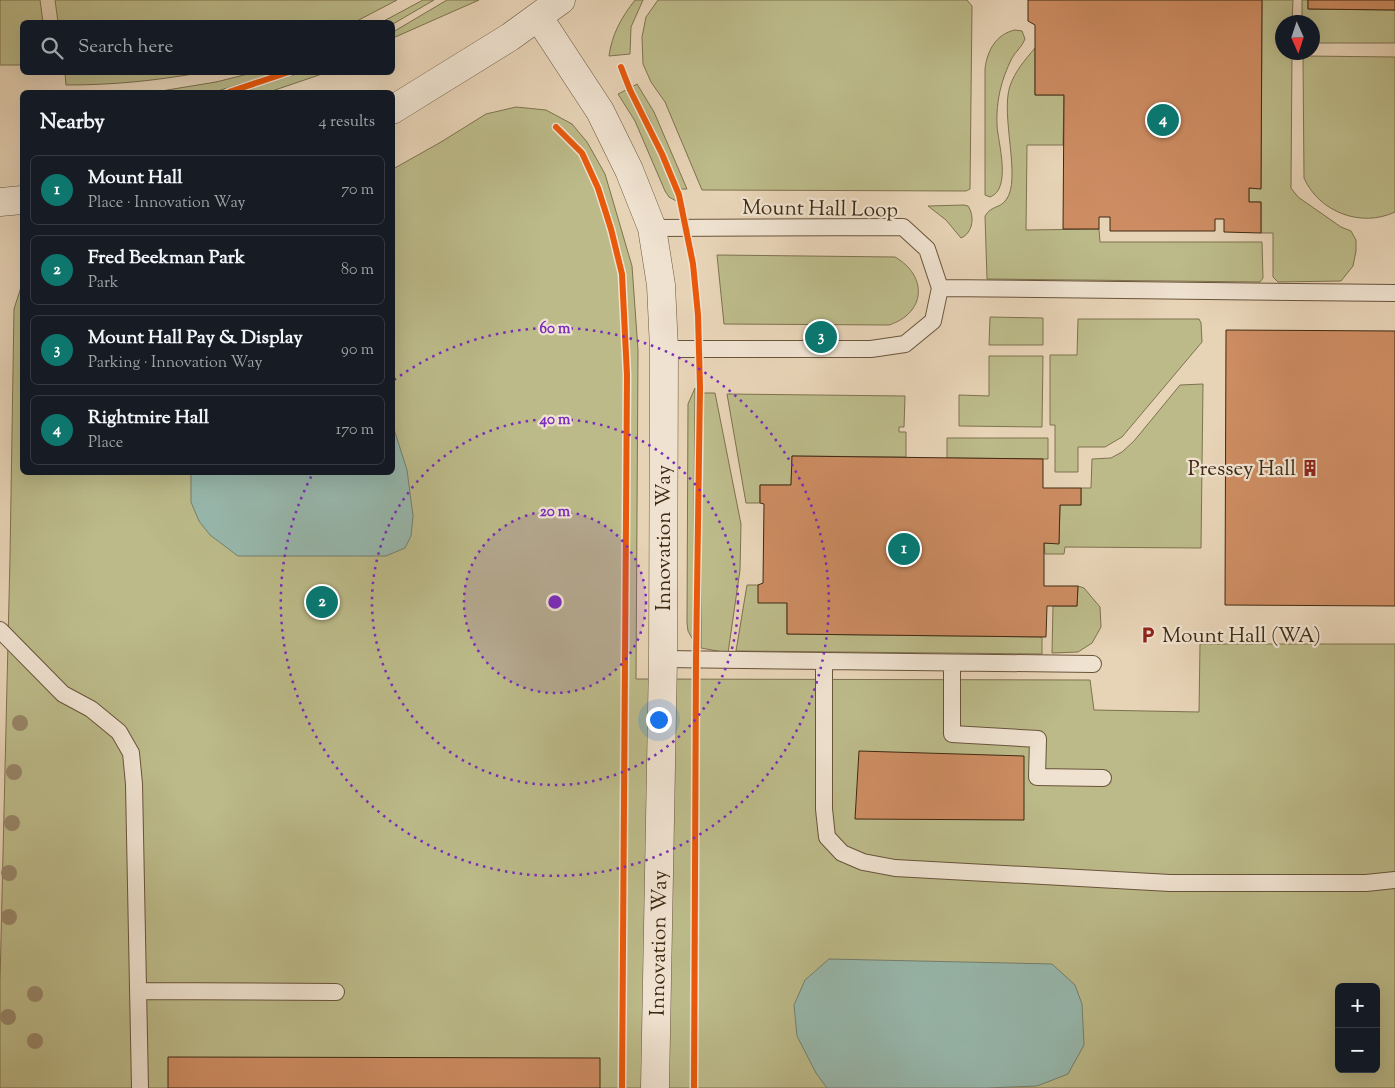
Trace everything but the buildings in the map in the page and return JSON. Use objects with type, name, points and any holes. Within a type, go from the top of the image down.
[{"type":"street","points":[[395,108],[510,38],[562,0]]},
{"type":"street","name":"Innovation Way","points":[[539,18],[600,111],[629,170],[652,228],[660,285],[664,349],[662,659],[655,1088]]},
{"type":"street","points":[[0,202],[20,200]]},
{"type":"lane","name":"Mount Hall Loop","points":[[652,228],[903,227],[927,248],[940,288],[934,322],[904,344],[871,349],[664,349]]},
{"type":"lane","points":[[940,288],[1395,293]]},
{"type":"lane","points":[[0,630],[63,694],[92,709],[119,732],[130,752],[134,784],[140,1088]]},
{"type":"lane","points":[[662,659],[1093,664]]},
{"type":"lane","points":[[824,662],[824,809],[828,836],[842,853],[863,862],[895,868],[1170,883],[1366,883],[1395,880]]},
{"type":"lane","points":[[952,663],[952,734],[1038,739],[1038,777],[1103,778]]},
{"type":"lane","points":[[138,991],[336,992]]},
{"type":"shaded area","points":[[0,0],[40,0],[43,20],[20,20],[20,65],[0,65]]},
{"type":"shaded area","points":[[55,0],[397,0],[359,20],[58,20]]},
{"type":"shaded area","points":[[423,0],[434,0],[395,23],[395,20],[386,20]]},
{"type":"shaded area","points":[[447,0],[479,0],[395,37],[395,31]]},
{"type":"shaded area","points":[[635,0],[643,0],[631,27],[630,54],[609,56],[612,40],[618,26]]},
{"type":"shaded area","points":[[658,0],[967,0],[972,6],[970,189],[966,191],[702,190],[665,102],[651,82],[643,64],[642,37],[646,17]]},
{"type":"shaded area","points":[[1262,0],[1293,0],[1292,15],[1275,15],[1275,60],[1292,60],[1291,188],[1298,197],[1341,227],[1351,231],[1356,240],[1353,266],[1341,281],[1278,282],[1273,277],[1273,233],[1261,233],[1261,202],[1249,202],[1249,188],[1261,188]]},
{"type":"shaded area","points":[[1302,0],[1308,0],[1308,9],[1395,10],[1395,43],[1320,43],[1320,15],[1302,15]]},
{"type":"shaded area","points":[[1015,30],[1022,31],[1025,39],[1012,58],[1000,91],[997,125],[1002,175],[1001,185],[997,192],[990,197],[985,195],[985,69],[990,50],[994,44],[1003,35]]},
{"type":"shaded area","points":[[1035,48],[1035,95],[1064,95],[1063,145],[1027,145],[1026,230],[1099,229],[1100,242],[1262,242],[1263,278],[1260,282],[987,279],[985,216],[990,210],[1001,205],[1006,200],[1012,178],[1007,113],[1010,86],[1017,71]]},
{"type":"shaded area","points":[[1320,56],[1395,57],[1395,212],[1382,217],[1369,218],[1342,214],[1320,200],[1304,178],[1303,60],[1320,60]]},
{"type":"shaded area","points":[[65,75],[185,75],[132,82],[66,85]]},
{"type":"shaded area","points":[[244,75],[269,75],[221,90],[167,90],[216,82]]},
{"type":"shaded area","points":[[293,75],[319,75],[275,90],[248,90]]},
{"type":"shaded area","points":[[637,84],[654,112],[687,189],[681,189],[649,118],[632,87]]},
{"type":"shaded area","points":[[626,90],[660,159],[678,202],[669,197],[665,191],[635,121],[618,94]]},
{"type":"shaded area","points":[[516,107],[546,110],[572,124],[587,142],[605,174],[632,266],[638,350],[636,679],[1090,680],[1094,710],[1199,712],[1200,644],[1395,644],[1395,1088],[0,1088],[0,982],[14,309],[20,290],[20,475],[395,475],[395,168],[486,114]]},
{"type":"shaded area","points":[[928,206],[968,206],[970,210],[972,224],[965,236],[961,238],[946,220]]},
{"type":"shaded area","points":[[717,255],[895,257],[906,265],[913,274],[918,294],[916,303],[910,312],[889,325],[724,324]]},
{"type":"shaded area","points":[[990,317],[1043,318],[1043,345],[989,345]]},
{"type":"shaded area","points":[[1078,319],[1199,319],[1202,342],[1122,437],[1105,447],[1078,447],[1078,472],[1055,472],[1055,425],[1050,425],[1050,355],[1077,355]]},
{"type":"shaded area","points":[[989,356],[1043,356],[1042,427],[959,426],[959,395],[989,396]]},
{"type":"shaded area","points":[[1203,384],[1201,548],[1065,547],[1064,554],[1045,554],[1044,543],[1059,543],[1060,505],[1081,505],[1081,488],[1091,488],[1092,459],[1111,458],[1122,452],[1134,441],[1180,385]]},
{"type":"shaded area","points":[[695,388],[693,640],[688,631],[687,623],[688,404]]},
{"type":"shaded area","points":[[702,393],[715,393],[741,524],[740,570],[728,653],[701,648]]},
{"type":"shaded area","points":[[727,394],[905,396],[904,427],[899,427],[899,432],[906,432],[906,457],[792,456],[791,485],[760,485],[760,503],[746,503]]},
{"type":"shaded area","points":[[947,438],[1048,438],[1048,459],[947,458]]},
{"type":"shaded area","points":[[747,585],[758,585],[787,603],[787,634],[1042,637],[1042,654],[736,651]]},
{"type":"shaded area","points":[[1078,586],[1084,588],[1100,607],[1101,627],[1092,643],[1078,652],[1052,653],[1053,606],[1077,606]]},
{"type":"water","points":[[395,432],[407,470],[413,516],[411,536],[405,548],[386,556],[238,556],[210,535],[199,521],[191,502],[191,475],[395,475]]},
{"type":"water","points":[[829,959],[1052,964],[1075,985],[1082,1004],[1084,1045],[1068,1074],[1037,1086],[987,1088],[827,1088],[816,1073],[797,1036],[794,1005],[805,980]]},
{"type":"cycle path","points":[[621,67],[679,195],[693,264],[698,315],[700,387],[696,660],[694,1088]]},
{"type":"cycle path","points":[[235,90],[280,75]]},
{"type":"cycle path","points":[[556,127],[582,153],[598,188],[611,229],[622,274],[627,375],[622,1088]]},
{"type":"place","name":"Rightmire Hall","points":[[1163,120]]},
{"type":"place","name":"Mount Hall Pay & Display","points":[[821,337]]},
{"type":"place","name":"Pressey Hall","points":[[1310,468]]},
{"type":"place","name":"Mount Hall","points":[[904,549]]},
{"type":"place","name":"Fred Beekman Park","points":[[322,602]]},
{"type":"place","name":"Mount Hall (WA)","points":[[1148,635]]}]
